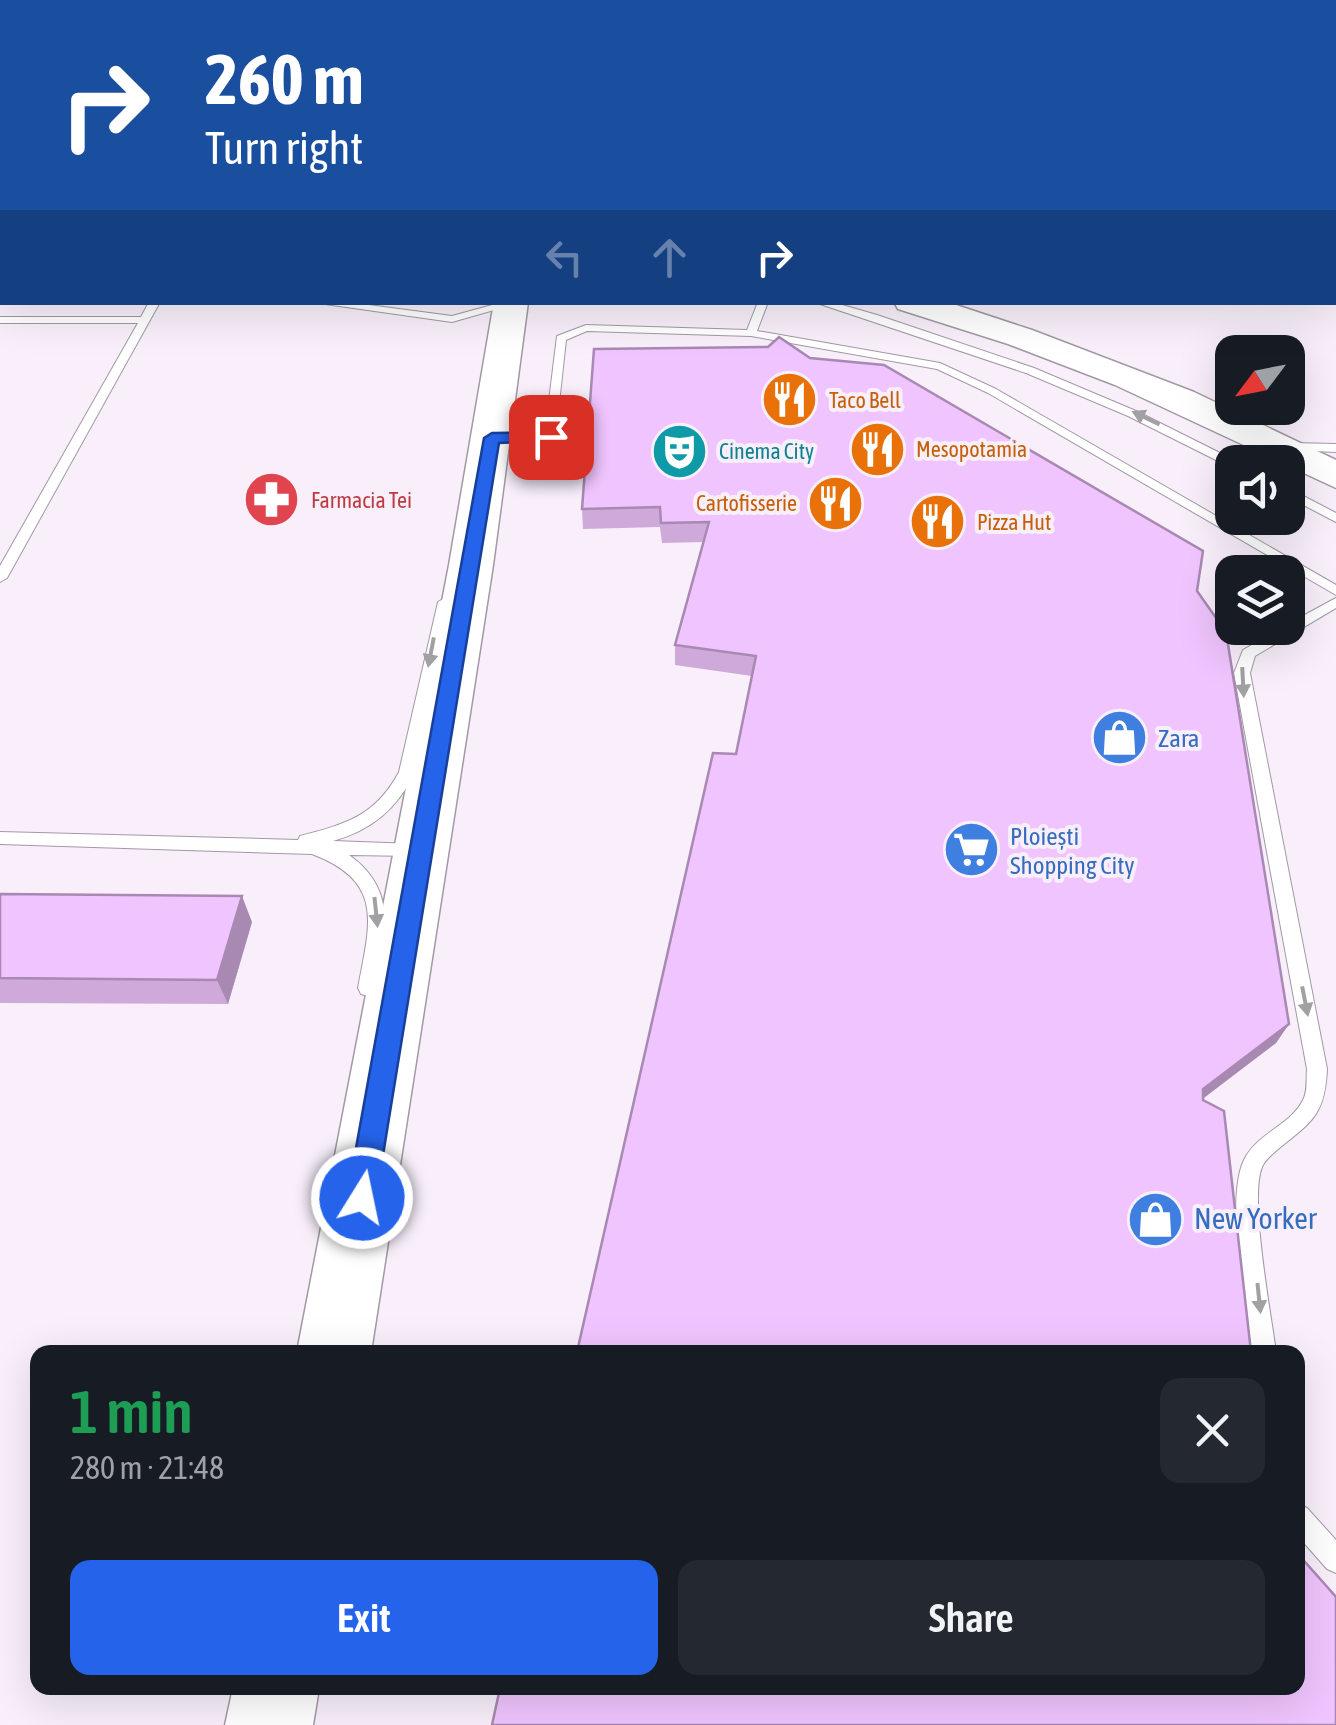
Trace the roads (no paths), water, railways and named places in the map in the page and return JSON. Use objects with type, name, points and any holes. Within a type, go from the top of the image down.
[{"type":"main road","points":[[335,1345],[492,438],[510,305]]},
{"type":"main road","points":[[919,305],[1110,371],[1314,468]]},
{"type":"main road","points":[[269,1725],[275,1695]]},
{"type":"lane","points":[[0,578],[153,305]]},
{"type":"lane","points":[[340,305],[452,319],[503,305]]},
{"type":"lane","points":[[751,333],[762,305]]},
{"type":"lane","points":[[829,305],[1023,366],[1153,421],[1215,454]]},
{"type":"lane","points":[[0,320],[145,320]]},
{"type":"lane","points":[[492,438],[551,437],[561,338],[586,328],[751,333],[919,359],[956,372],[1336,591]]},
{"type":"lane","points":[[1314,468],[1336,518]]},
{"type":"lane","points":[[275,846],[356,828],[380,813],[397,795],[407,772],[436,626],[446,598],[470,564]]},
{"type":"lane","points":[[1263,1345],[1248,1202],[1251,1166],[1305,1114],[1314,1099],[1317,1070],[1242,673],[1248,653],[1336,602]]},
{"type":"lane","points":[[0,838],[422,850]]},
{"type":"lane","points":[[316,848],[344,856],[366,875],[376,899],[378,927],[365,1005]]},
{"type":"lane","points":[[323,1295],[326,1345]]},
{"type":"lane","points":[[1305,1524],[1336,1560]]},
{"type":"place","name":"Taco Bell","points":[[790,400]]},
{"type":"place","name":"Mesopotamia","points":[[877,449]]},
{"type":"place","name":"Cinema City","points":[[680,451]]},
{"type":"place","name":"Farmacia Tei","points":[[272,500]]},
{"type":"place","name":"Cartofisserie","points":[[836,503]]},
{"type":"place","name":"Pizza Hut","points":[[938,522]]},
{"type":"place","name":"Zara","points":[[1119,738]]},
{"type":"place","name":"Ploiești Shopping City","points":[[971,850]]},
{"type":"place","name":"New Yorker","points":[[1155,1219]]}]
